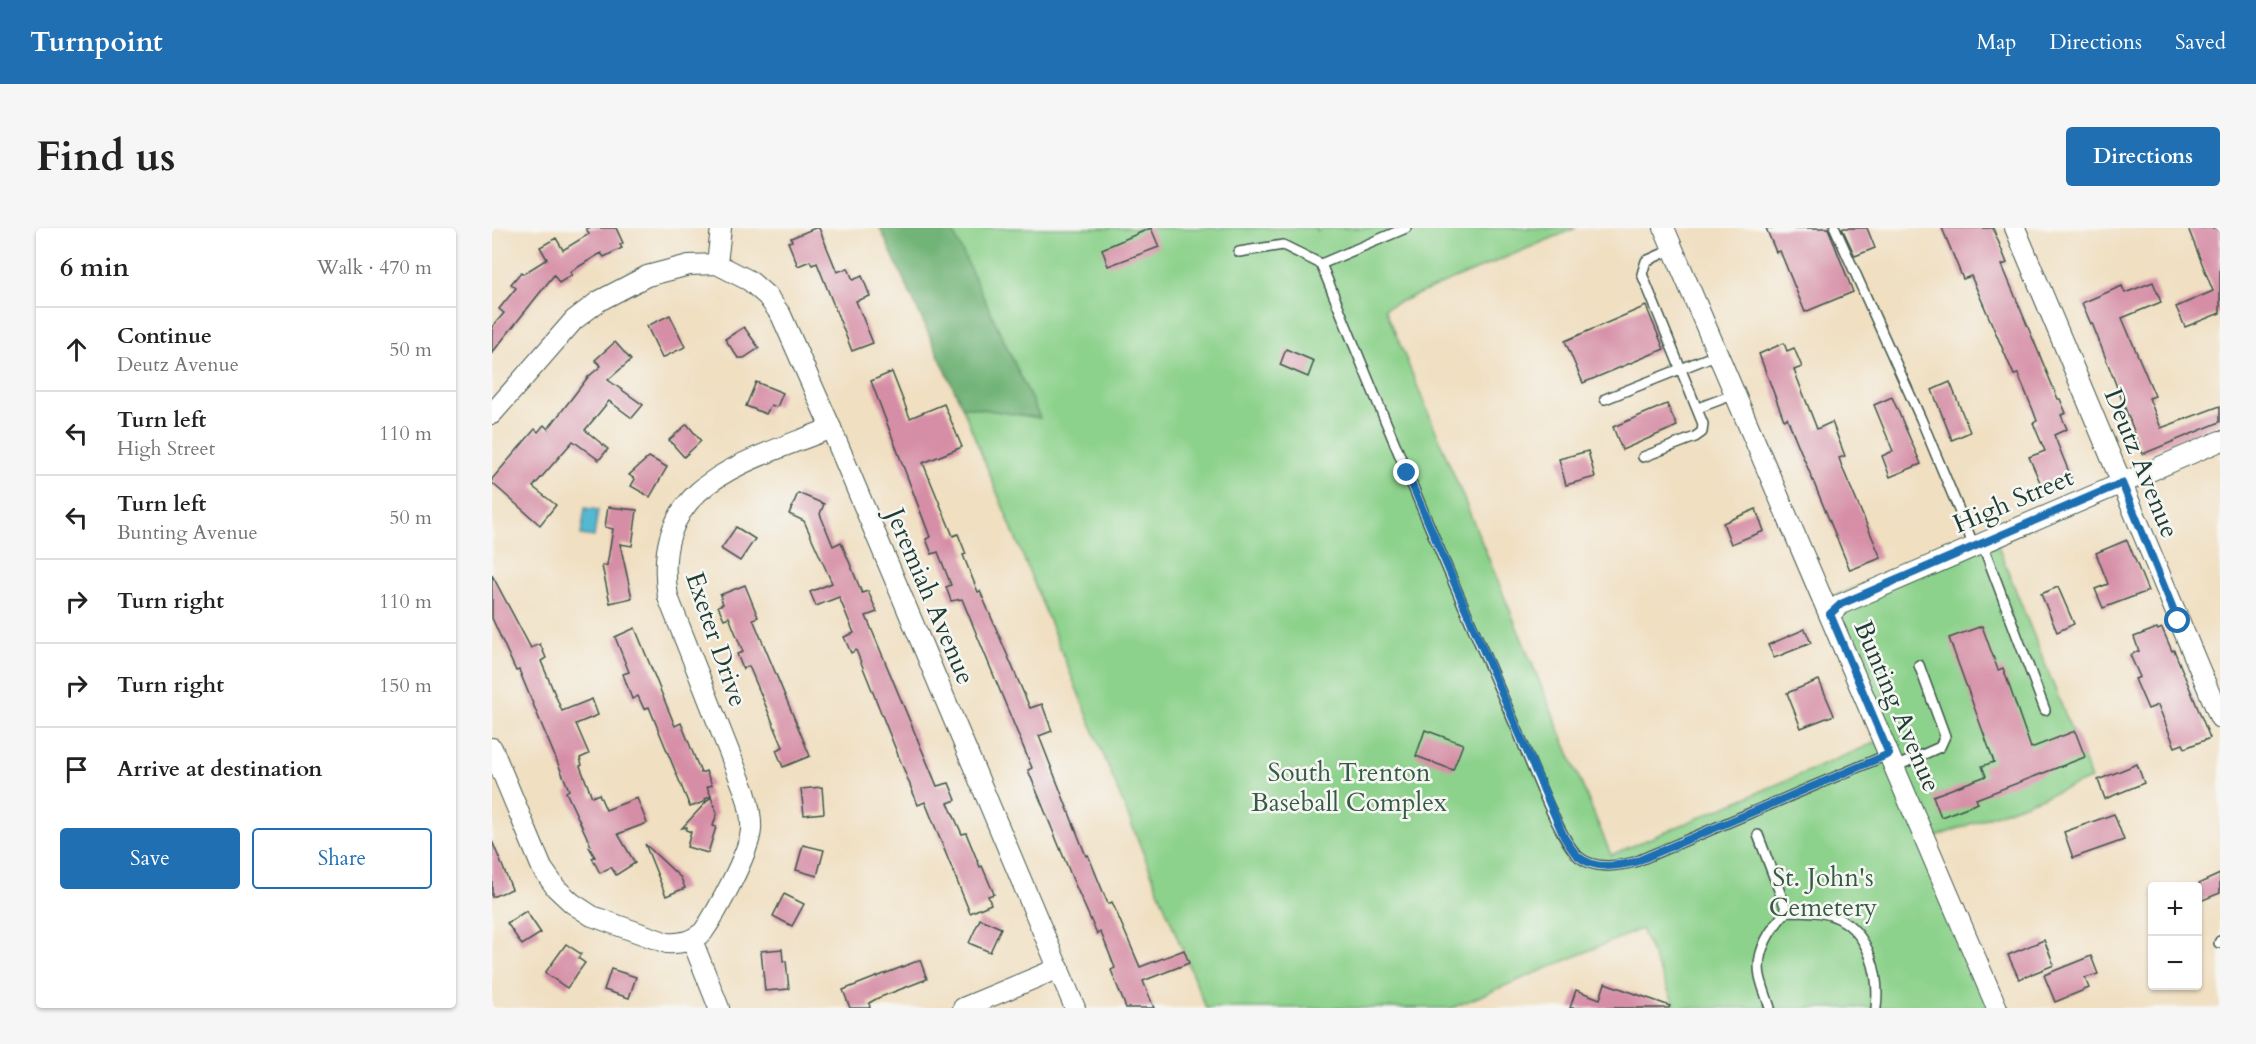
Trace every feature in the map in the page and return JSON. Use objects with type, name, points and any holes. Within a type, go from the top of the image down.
[{"type":"street","points":[[492,414],[573,320],[599,301],[647,276],[669,269],[689,265],[717,264],[721,228]]},
{"type":"street","name":"Bunting Avenue","points":[[1664,228],[1997,1008]]},
{"type":"street","name":"Deutz Avenue","points":[[2015,228],[2220,718]]},
{"type":"street","name":"Jeremiah Avenue","points":[[717,264],[750,281],[781,315],[1076,1008]]},
{"type":"street","name":"Exeter Drive","points":[[692,940],[703,932],[710,922],[747,849],[751,830],[750,810],[745,792],[668,597],[664,574],[665,552],[671,530],[681,510],[697,491],[716,477],[831,428]]},
{"type":"street","name":"High Street","points":[[1830,614],[1841,604],[2220,441]]},
{"type":"street","points":[[492,748],[542,868],[564,895],[592,916],[667,943],[679,944],[692,940],[719,1008]]},
{"type":"street","points":[[963,1008],[1059,968]]},
{"type":"lane","points":[[1321,264],[1406,228]]},
{"type":"lane","points":[[1835,228],[1978,545],[2044,710]]},
{"type":"lane","points":[[1239,252],[1283,246],[1321,264],[1510,714],[1564,837],[1579,857],[1597,865],[1616,867],[1635,862],[1892,761],[1940,747],[1945,736],[1919,665]]},
{"type":"lane","points":[[1643,457],[1695,437],[1702,432],[1704,424],[1642,274],[1646,261],[1673,249]]},
{"type":"lane","points":[[1605,399],[1718,354]]},
{"type":"lane","points":[[1698,408],[1735,394]]},
{"type":"lane","points":[[1758,835],[1787,911]]},
{"type":"lane","points":[[1770,1008],[1759,974],[1762,945],[1776,922],[1787,911],[1809,911],[1838,918],[1857,932],[1872,959],[1878,991],[1876,1008]]},
{"type":"green space","points":[[880,228],[951,228],[1040,418],[962,406]]},
{"type":"green space","name":"South Trenton Baseball Complex","points":[[951,228],[1316,228],[1317,231],[1324,228],[1576,228],[1385,308],[1611,855],[1886,738],[1828,599],[1992,531],[2091,779],[1930,839],[2001,1008],[1676,1008],[1641,929],[1452,1008],[1206,1008],[962,406],[1040,418]]},
{"type":"water","points":[[585,508],[598,510],[594,537],[581,535]]},
{"type":"building","points":[[586,228],[616,228],[623,243],[620,245],[622,248],[604,257],[601,253],[570,272],[572,275],[559,283],[554,275],[492,353],[492,327],[504,313],[499,309],[516,288],[511,284],[521,272],[523,274],[547,259],[540,247],[556,238],[563,250],[589,234]]},
{"type":"building","points":[[819,228],[837,272],[848,268],[853,280],[862,276],[870,296],[856,301],[873,343],[852,351],[817,263],[812,265],[810,261],[798,266],[788,242],[792,241],[791,238]]},
{"type":"building","points":[[1151,228],[1159,247],[1108,266],[1102,249]]},
{"type":"building","points":[[1766,228],[1828,228],[1853,292],[1805,312],[1780,251],[1776,252]]},
{"type":"building","points":[[1842,228],[1867,228],[1875,248],[1855,256]]},
{"type":"building","points":[[1942,228],[1993,228],[2007,263],[2002,265],[2066,413],[2061,415],[2067,429],[2054,435],[2071,477],[2043,489],[2029,457],[2045,451],[2033,423],[2037,421],[2033,410],[2018,374],[2014,375],[1971,276],[1963,279]]},
{"type":"building","points":[[2188,228],[2220,228],[2220,313],[2185,327],[2176,307],[2213,291]]},
{"type":"building","points":[[2153,282],[2161,302],[2122,318],[2155,396],[2149,398],[2161,428],[2220,406],[2220,422],[2143,454],[2082,303],[2122,286],[2125,293]]},
{"type":"building","points":[[1646,306],[1664,349],[1583,383],[1565,341]]},
{"type":"building","points":[[670,315],[685,347],[662,358],[647,326]]},
{"type":"building","points":[[744,327],[759,348],[744,358],[738,358],[725,339]]},
{"type":"building","points":[[615,342],[631,360],[608,380],[643,405],[632,418],[609,401],[585,430],[608,449],[599,460],[573,441],[533,487],[556,505],[540,525],[492,483],[492,479],[535,429],[538,432],[544,425],[548,429],[588,377],[601,366],[595,360]]},
{"type":"building","points":[[1784,343],[1787,351],[1794,348],[1802,367],[1794,370],[1817,429],[1832,422],[1845,456],[1839,458],[1842,467],[1881,558],[1850,570],[1787,418],[1784,420],[1759,354]]},
{"type":"building","points":[[1286,349],[1314,361],[1308,377],[1280,365]]},
{"type":"building","points":[[892,372],[910,418],[944,404],[962,447],[923,463],[953,536],[958,534],[966,554],[963,555],[978,592],[980,591],[1030,708],[1042,704],[1052,731],[1039,736],[1086,856],[1088,855],[1108,904],[1112,902],[1140,967],[1184,950],[1189,963],[1143,981],[1154,1008],[1126,1008],[1111,970],[1115,968],[1102,935],[1100,932],[1097,934],[1073,880],[1028,770],[1032,768],[962,599],[951,601],[946,587],[951,585],[938,552],[932,554],[926,539],[930,537],[871,381]]},
{"type":"building","points":[[756,382],[783,393],[777,407],[771,405],[766,414],[746,406]]},
{"type":"building","points":[[1950,382],[1970,432],[1952,440],[1932,390]]},
{"type":"building","points":[[1892,397],[1921,464],[1890,477],[1882,456],[1893,451],[1874,405]]},
{"type":"building","points":[[1667,404],[1677,426],[1622,450],[1613,427]]},
{"type":"building","points":[[687,424],[701,441],[684,457],[669,440]]},
{"type":"building","points":[[1588,451],[1595,477],[1566,485],[1559,459]]},
{"type":"building","points":[[649,457],[667,467],[650,497],[631,486],[635,479],[629,475]]},
{"type":"building","points":[[798,493],[824,504],[820,514],[833,546],[841,542],[862,593],[868,591],[877,612],[866,616],[937,786],[949,783],[956,800],[948,803],[962,834],[966,833],[994,894],[988,896],[991,904],[970,913],[925,802],[918,805],[856,650],[851,653],[844,637],[854,633],[839,597],[816,606],[810,592],[832,583],[804,521],[789,514]]},
{"type":"building","points":[[608,507],[637,510],[632,546],[620,544],[632,598],[610,603],[602,566],[607,565],[613,529],[605,527]]},
{"type":"building","points":[[1756,509],[1764,531],[1731,544],[1723,523]]},
{"type":"building","points":[[736,527],[755,539],[740,561],[721,549]]},
{"type":"building","points":[[2127,540],[2148,591],[2103,608],[2095,589],[2108,584],[2096,553]]},
{"type":"building","points":[[492,575],[531,648],[540,644],[546,658],[541,661],[562,711],[592,699],[598,715],[576,724],[589,754],[580,758],[582,765],[580,766],[592,797],[599,794],[606,810],[637,798],[647,823],[618,834],[635,863],[616,875],[611,867],[600,873],[592,858],[595,857],[589,847],[591,846],[566,792],[569,790],[519,670],[516,671],[492,618]]},
{"type":"building","points":[[745,585],[758,617],[753,619],[810,756],[783,767],[776,750],[783,747],[749,666],[743,669],[737,654],[743,652],[729,617],[724,619],[718,606],[723,604],[720,595]]},
{"type":"building","points":[[2058,587],[2074,624],[2057,632],[2041,594]]},
{"type":"building","points":[[1982,626],[1998,670],[2003,668],[2031,748],[2075,731],[2085,757],[1976,799],[1978,803],[1941,817],[1933,796],[1986,776],[1982,766],[1994,762],[1949,638]]},
{"type":"building","points":[[635,628],[675,726],[681,723],[701,773],[706,771],[712,785],[707,787],[711,796],[705,799],[706,801],[690,807],[649,707],[644,709],[638,696],[632,699],[623,674],[629,672],[615,637]]},
{"type":"building","points":[[2157,628],[2158,630],[2162,628],[2172,651],[2174,650],[2210,738],[2185,748],[2183,744],[2175,747],[2158,705],[2148,709],[2135,679],[2140,677],[2130,655],[2139,651],[2134,637]]},
{"type":"building","points":[[1805,629],[1811,643],[1774,658],[1768,645]]},
{"type":"building","points":[[1819,680],[1834,715],[1801,728],[1787,693]]},
{"type":"building","points":[[1425,730],[1463,744],[1453,770],[1416,756]]},
{"type":"building","points":[[2137,764],[2144,783],[2105,799],[2098,780]]},
{"type":"building","points":[[822,787],[824,813],[804,815],[801,789]]},
{"type":"building","points":[[711,797],[717,813],[713,826],[716,827],[708,853],[687,847],[691,832],[686,830],[687,827],[682,828]]},
{"type":"building","points":[[2114,814],[2124,840],[2073,858],[2064,832]]},
{"type":"building","points":[[492,841],[512,889],[492,897]]},
{"type":"building","points":[[645,844],[681,878],[685,888],[666,896]]},
{"type":"building","points":[[803,845],[824,850],[817,876],[796,870]]},
{"type":"building","points":[[2220,874],[2220,893],[2202,900],[2202,882]]},
{"type":"building","points":[[784,894],[804,904],[792,926],[773,916]]},
{"type":"building","points":[[526,911],[541,933],[522,945],[507,923]]},
{"type":"building","points":[[980,919],[1001,928],[990,952],[969,943]]},
{"type":"building","points":[[2044,940],[2054,965],[2019,979],[2008,955]]},
{"type":"building","points":[[566,944],[581,954],[578,958],[585,963],[567,988],[545,973]]},
{"type":"building","points":[[782,949],[783,961],[786,961],[789,989],[765,991],[761,951]]},
{"type":"building","points":[[2091,956],[2098,974],[2085,978],[2089,988],[2055,1002],[2044,975]]},
{"type":"building","points":[[920,960],[927,979],[878,998],[869,1003],[870,1008],[850,1008],[843,990]]},
{"type":"building","points":[[611,969],[636,977],[629,998],[604,990]]},
{"type":"building","points":[[1605,983],[1670,1006],[1669,1008],[1570,1008],[1576,990],[1600,999]]},
{"type":"route","points":[[1407,473],[1564,837],[1579,857],[1597,865],[1616,867],[1635,862],[1889,754],[1830,614],[1841,604],[2122,483],[2178,621]]},
{"type":"park label","name":"St. John's Cemetery","points":[[1823,892]]}]
